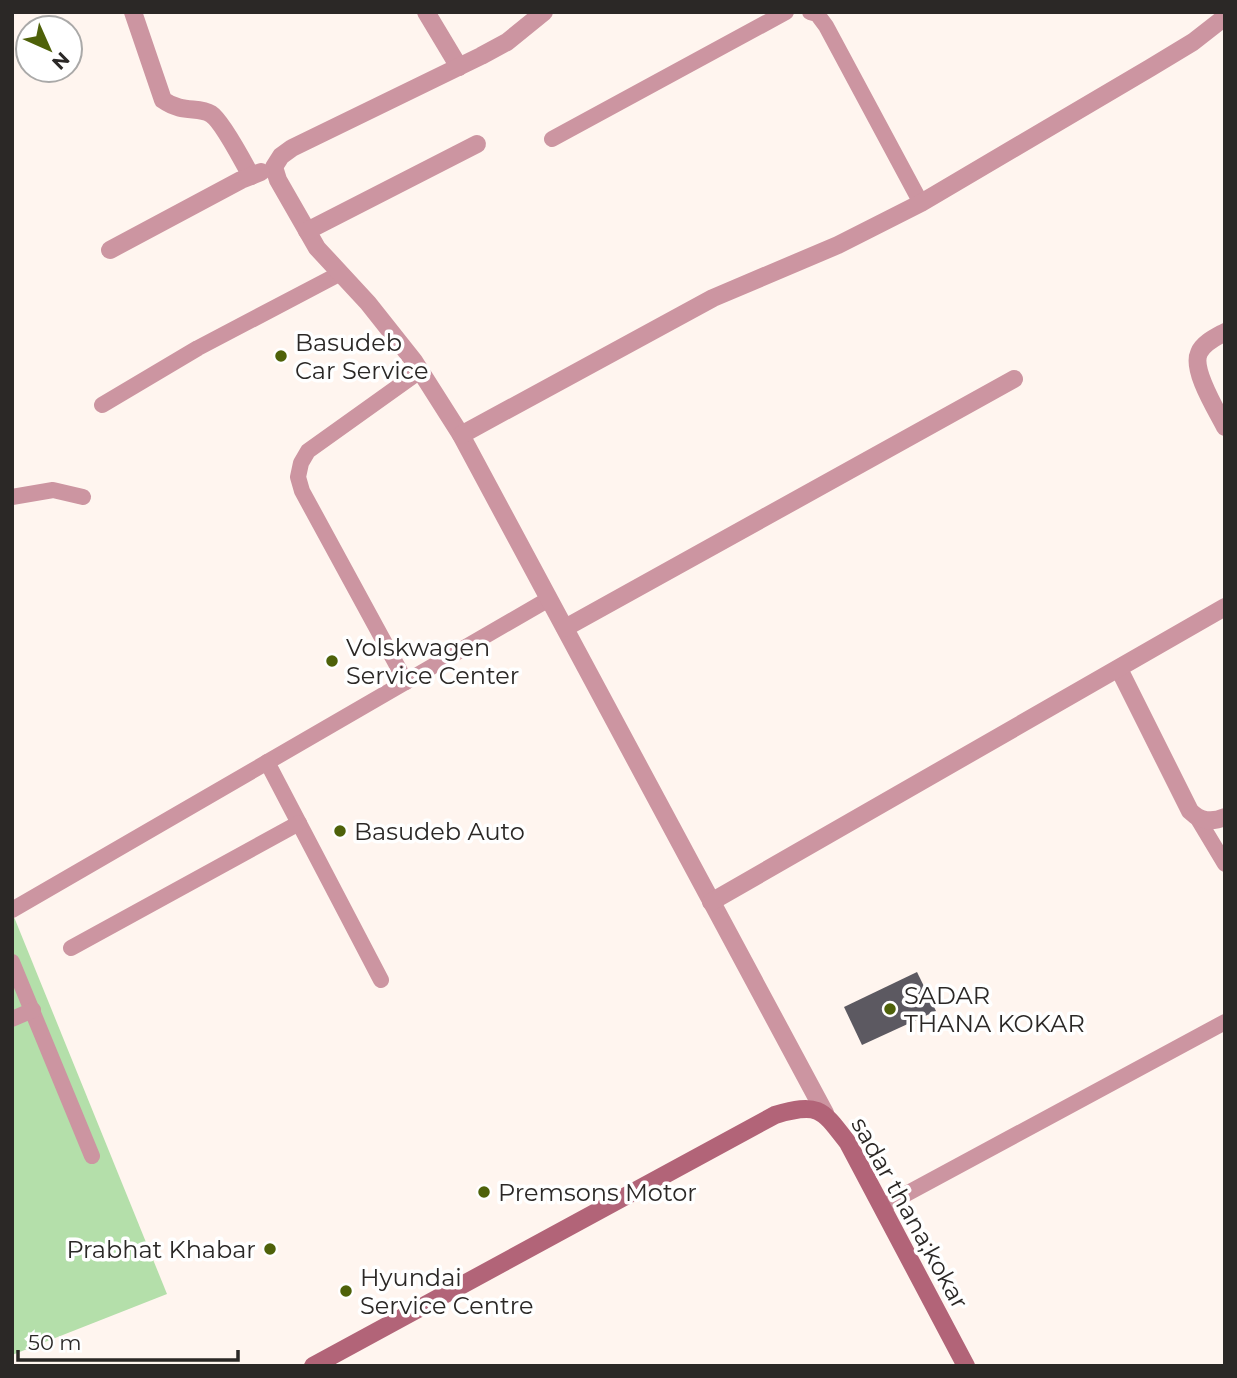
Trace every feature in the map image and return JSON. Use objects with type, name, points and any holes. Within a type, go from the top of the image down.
[{"type":"street","points":[[133,12],[163,100],[173,107],[211,113],[220,122],[251,176]]},
{"type":"street","points":[[426,12],[459,67]]},
{"type":"street","points":[[110,250],[251,176],[274,167],[281,156],[292,148],[507,42],[544,12]]},
{"type":"street","points":[[461,435],[713,298],[838,246],[921,203],[1183,48],[1225,17]]},
{"type":"street","points":[[307,231],[477,144]]},
{"type":"street","points":[[274,167],[278,180],[317,248],[368,303],[420,371],[461,435],[825,1113]]},
{"type":"street","points":[[1225,332],[1211,340],[1199,352],[1197,364],[1225,427]]},
{"type":"street","points":[[565,628],[1014,379]]},
{"type":"street","points":[[711,902],[1225,607]]},
{"type":"street","points":[[1119,669],[1190,811],[1198,819],[1217,821],[1225,817]]},
{"type":"street","name":"sadar thana;kokar","points":[[313,1366],[775,1115],[800,1108],[825,1113],[848,1143],[966,1366]]},
{"type":"lane","points":[[552,139],[786,12]]},
{"type":"lane","points":[[810,12],[817,14],[826,26],[921,203]]},
{"type":"lane","points":[[102,405],[198,348],[339,274]]},
{"type":"lane","points":[[406,682],[311,509],[298,478],[301,463],[308,451],[420,371]]},
{"type":"lane","points":[[12,497],[53,490],[83,497]]},
{"type":"lane","points":[[12,910],[549,599]]},
{"type":"lane","points":[[267,762],[382,981]]},
{"type":"lane","points":[[1198,819],[1225,864]]},
{"type":"lane","points":[[71,948],[299,823]]},
{"type":"lane","points":[[12,962],[92,1156]]},
{"type":"lane","points":[[12,1019],[33,1010]]},
{"type":"lane","points":[[882,1207],[1225,1022]]},
{"type":"green space","points":[[12,912],[167,1294],[12,1355]]},
{"type":"building","name":"SADAR THANA KOKAR","points":[[917,972],[936,1011],[862,1045],[844,1007]]},
{"type":"place","name":"Basudeb Car Service","points":[[281,356]]},
{"type":"place","name":"Volskwagen Service Center","points":[[332,661]]},
{"type":"place","name":"Basudeb Auto","points":[[340,831]]},
{"type":"place","name":"SADAR THANA KOKAR","points":[[890,1009]]},
{"type":"place","name":"Premsons Motor","points":[[484,1192]]},
{"type":"place","name":"Prabhat Khabar","points":[[270,1249]]},
{"type":"place","name":"Hyundai Service Centre","points":[[346,1291]]}]
